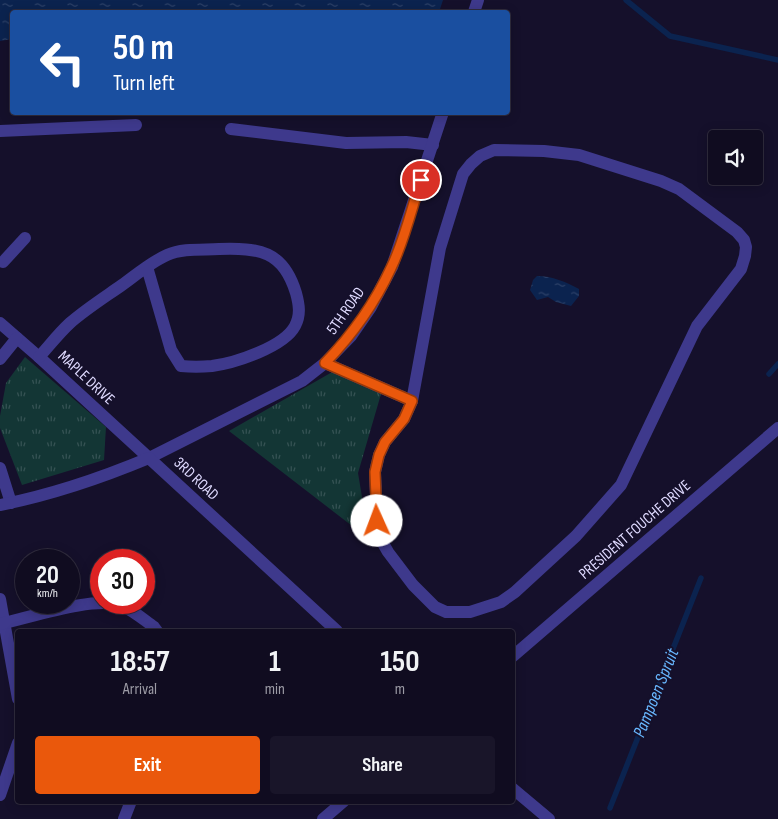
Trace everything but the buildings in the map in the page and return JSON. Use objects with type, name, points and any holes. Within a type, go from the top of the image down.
[{"type":"street","name":"5TH ROAD","points":[[149,458],[302,381],[325,363],[351,336],[371,307],[392,267],[442,115]]},
{"type":"street","points":[[0,131],[136,125]]},
{"type":"street","points":[[231,130],[346,143],[406,142],[433,145]]},
{"type":"street","points":[[494,150],[544,151],[579,155],[661,181],[679,189],[737,232],[744,240],[746,247],[741,269],[697,326],[621,485],[576,536],[515,592],[501,602],[470,612],[446,612],[435,607],[413,584],[388,552],[380,538],[377,521],[375,472],[379,455],[385,442],[404,419],[412,401],[440,248],[463,174],[480,156],[494,150]]},
{"type":"street","points":[[1,262],[25,238]]},
{"type":"street","points":[[39,356],[70,324],[147,267],[167,255],[186,250],[246,248],[259,251],[274,258],[292,278],[300,312],[296,325],[288,336],[246,357],[212,366],[181,366],[171,350],[147,267]]},
{"type":"street","name":"MAPLE DRIVE","points":[[0,323],[39,356],[149,458]]},
{"type":"street","points":[[0,359],[17,338]]},
{"type":"street","points":[[325,363],[412,401]]},
{"type":"street","name":"PRESIDENT FOUCHE DRIVE","points":[[515,654],[778,428]]},
{"type":"street","name":"3RD ROAD","points":[[5,504],[64,489],[126,468],[149,458],[335,629]]},
{"type":"street","points":[[0,468],[5,504]]},
{"type":"street","points":[[0,599],[2,623],[15,684]]},
{"type":"street","points":[[2,623],[63,608],[99,603],[121,605],[156,629]]},
{"type":"street","points":[[0,795],[15,752]]},
{"type":"street","points":[[515,791],[549,819]]},
{"type":"street","points":[[124,819],[131,804]]},
{"type":"street","points":[[327,817],[341,804]]},
{"type":"green space","points":[[25,357],[106,427],[104,460],[22,485],[0,428],[0,416],[6,383]]},
{"type":"green space","points":[[334,371],[381,394],[358,473],[369,539],[229,431]]},
{"type":"water","points":[[0,0],[443,0],[440,10],[10,10],[10,39],[0,41]]},
{"type":"water","points":[[537,276],[553,278],[569,284],[579,289],[579,296],[571,306],[556,302],[548,297],[537,300],[530,290],[533,280]]},
{"type":"waterway","points":[[626,0],[670,36],[778,60]]},
{"type":"waterway","name":"Pampoen Spruit","points":[[769,374],[778,364]]},
{"type":"waterway","name":"Pampoen Spruit","points":[[610,808],[701,578]]},
{"type":"route","points":[[377,521],[375,472],[379,455],[385,442],[404,419],[412,401],[325,363],[351,336],[371,307],[392,267],[421,180]]}]
